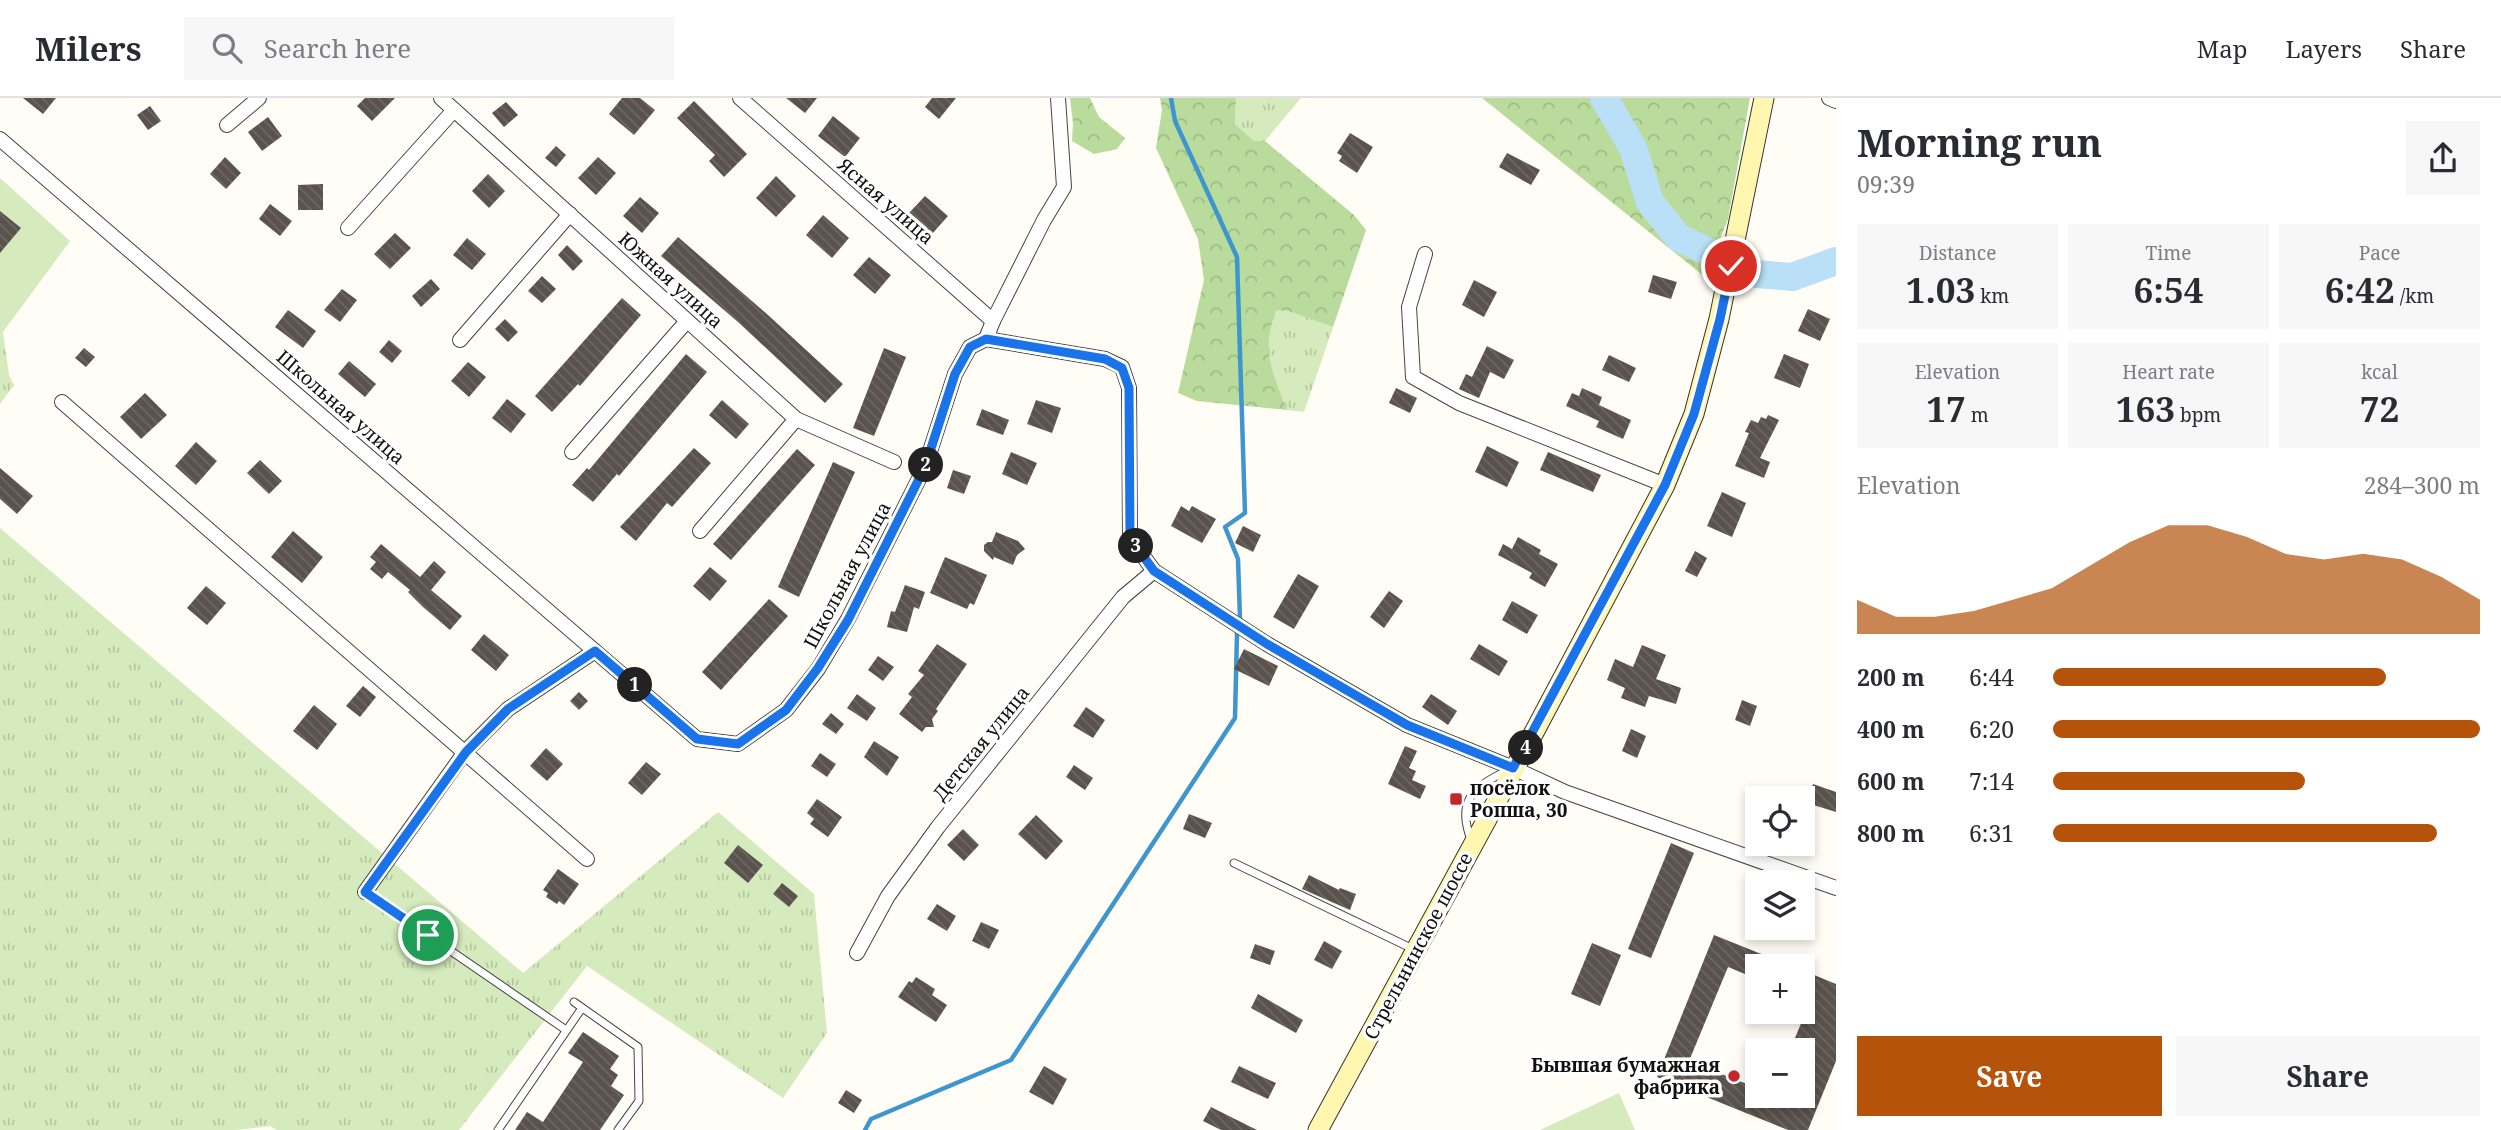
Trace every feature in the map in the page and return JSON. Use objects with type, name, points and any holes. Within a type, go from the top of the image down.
[{"type":"main road","name":"Стрельнинское шоссе","points":[[1318,1130],[1665,485],[1694,414],[1720,319],[1764,98]]},
{"type":"street","points":[[226,125],[258,98]]},
{"type":"street","name":"Южная улица","points":[[441,98],[796,419],[894,462]]},
{"type":"street","name":"Ясная улица","points":[[740,98],[993,321]]},
{"type":"street","points":[[1829,98],[1836,102]]},
{"type":"street","points":[[1057,99],[1064,187],[1044,220],[986,339],[1105,359],[1122,368],[1129,388],[1130,538],[1154,571],[1267,644],[1407,725],[1565,792],[1836,888]]},
{"type":"street","points":[[348,228],[454,110]]},
{"type":"street","name":"Школьная улица","points":[[0,139],[697,739],[738,744],[786,710],[818,668],[848,620],[925,467],[955,374],[970,347],[986,339]]},
{"type":"street","points":[[460,340],[570,214]]},
{"type":"street","points":[[1425,254],[1409,307],[1413,377],[1459,403],[1665,485]]},
{"type":"street","points":[[572,452],[687,321]]},
{"type":"street","points":[[62,402],[587,859]]},
{"type":"street","points":[[700,531],[796,419]]},
{"type":"street","name":"Детская улица","points":[[857,953],[888,896],[938,827],[1123,597],[1154,571]]},
{"type":"street","points":[[365,892],[466,752],[508,709],[595,651]]},
{"type":"lane","points":[[1234,863],[1416,951]]},
{"type":"lane","points":[[365,892],[566,1030]]},
{"type":"lane","points":[[574,1002],[638,1047],[639,1101],[618,1130]]},
{"type":"lane","points":[[498,1130],[582,1008]]},
{"type":"green space","points":[[1070,98],[1090,98],[1099,117],[1125,138],[1117,149],[1094,154],[1072,141]]},
{"type":"green space","points":[[1160,98],[1236,98],[1235,124],[1254,141],[1265,141],[1354,215],[1366,230],[1333,327],[1288,311],[1276,310],[1269,338],[1270,361],[1287,410],[1197,401],[1178,393],[1204,280],[1198,239],[1156,148],[1162,110]]},
{"type":"green space","points":[[1236,98],[1301,98],[1265,141],[1254,141],[1235,124]]},
{"type":"green space","points":[[1482,98],[1750,98],[1728,219],[1705,277]]},
{"type":"green space","points":[[0,178],[70,241],[0,336]]},
{"type":"green space","points":[[1276,309],[1333,327],[1304,412],[1287,410],[1270,361],[1269,337]]},
{"type":"green space","points":[[3,332],[9,375],[14,385],[0,404],[0,336]]},
{"type":"green space","points":[[0,528],[523,973],[718,812],[814,894],[827,1033],[783,1098],[587,966],[459,1130],[277,1130],[270,1126],[236,1130],[0,1130]]},
{"type":"green space","points":[[1619,1093],[1635,1130],[1540,1130]]},
{"type":"building","points":[[23,98],[56,98],[43,114]]},
{"type":"building","points":[[365,98],[395,98],[372,121],[357,106]]},
{"type":"building","points":[[622,98],[640,98],[655,110],[634,135],[609,114]]},
{"type":"building","points":[[786,98],[817,98],[805,113]]},
{"type":"building","points":[[932,98],[956,98],[939,119],[925,107]]},
{"type":"building","points":[[694,101],[747,154],[724,177],[709,161],[715,155],[677,118]]},
{"type":"building","points":[[506,102],[518,115],[504,127],[492,113]]},
{"type":"building","points":[[150,106],[161,121],[148,130],[137,115]]},
{"type":"building","points":[[833,116],[860,138],[845,157],[818,136]]},
{"type":"building","points":[[268,117],[282,136],[262,151],[248,132]]},
{"type":"building","points":[[1350,133],[1373,147],[1357,173],[1339,161],[1342,156],[1337,153]]},
{"type":"building","points":[[556,146],[566,155],[556,167],[545,158]]},
{"type":"building","points":[[1507,153],[1540,170],[1531,185],[1499,167]]},
{"type":"building","points":[[225,157],[241,173],[226,189],[210,174]]},
{"type":"building","points":[[598,157],[616,173],[596,195],[578,178]]},
{"type":"building","points":[[488,174],[505,191],[489,208],[472,191]]},
{"type":"building","points":[[776,176],[796,196],[776,217],[756,198]]},
{"type":"building","points":[[323,184],[323,210],[298,210],[298,185]]},
{"type":"building","points":[[925,196],[948,216],[932,234],[909,213]]},
{"type":"building","points":[[640,197],[659,213],[642,233],[623,216]]},
{"type":"building","points":[[270,204],[292,221],[280,236],[259,219]]},
{"type":"building","points":[[0,211],[21,228],[0,253]]},
{"type":"building","points":[[823,215],[849,238],[832,258],[806,235]]},
{"type":"building","points":[[395,233],[411,248],[390,269],[374,254]]},
{"type":"building","points":[[678,237],[843,384],[825,403],[738,322],[661,256]]},
{"type":"building","points":[[467,238],[486,254],[472,270],[453,255]]},
{"type":"building","points":[[567,245],[583,261],[573,271],[558,255]]},
{"type":"building","points":[[869,257],[891,275],[875,294],[853,275]]},
{"type":"building","points":[[1653,275],[1677,282],[1671,299],[1648,292]]},
{"type":"building","points":[[542,276],[556,289],[542,303],[528,291]]},
{"type":"building","points":[[431,279],[440,289],[421,307],[412,296]]},
{"type":"building","points":[[1474,280],[1497,292],[1484,317],[1462,305]]},
{"type":"building","points":[[342,289],[357,300],[340,322],[324,310]]},
{"type":"building","points":[[622,298],[641,315],[580,386],[578,384],[552,412],[535,396]]},
{"type":"building","points":[[1808,309],[1830,319],[1820,341],[1798,331]]},
{"type":"building","points":[[288,310],[316,331],[303,348],[275,327]]},
{"type":"building","points":[[505,319],[518,332],[508,342],[495,329]]},
{"type":"building","points":[[389,340],[402,351],[392,363],[379,352]]},
{"type":"building","points":[[1487,346],[1514,360],[1504,379],[1490,372],[1479,398],[1459,389],[1466,374],[1472,377]]},
{"type":"building","points":[[84,348],[95,357],[86,367],[75,358]]},
{"type":"building","points":[[884,348],[906,357],[874,436],[853,428]]},
{"type":"building","points":[[686,354],[707,372],[619,476],[617,474],[593,502],[572,485],[587,468],[589,470]]},
{"type":"building","points":[[1784,354],[1809,364],[1800,388],[1774,378]]},
{"type":"building","points":[[1609,355],[1636,368],[1629,382],[1602,370]]},
{"type":"building","points":[[349,361],[376,384],[365,397],[338,374]]},
{"type":"building","points":[[468,362],[486,377],[469,397],[451,381]]},
{"type":"building","points":[[1396,388],[1417,398],[1410,413],[1389,403]]},
{"type":"building","points":[[1582,388],[1602,397],[1599,405],[1631,420],[1623,439],[1596,427],[1599,421],[1566,406],[1572,393],[1579,396]]},
{"type":"building","points":[[145,393],[167,415],[141,439],[120,417]]},
{"type":"building","points":[[507,399],[526,414],[511,433],[492,418]]},
{"type":"building","points":[[722,400],[749,424],[736,439],[709,415]]},
{"type":"building","points":[[1036,400],[1061,408],[1052,433],[1027,424]]},
{"type":"building","points":[[982,409],[1009,420],[1003,435],[976,425]]},
{"type":"building","points":[[1768,415],[1779,420],[1760,458],[1770,462],[1764,478],[1735,466],[1749,433],[1745,432],[1751,420],[1758,423],[1761,417],[1766,419]]},
{"type":"building","points":[[196,442],[217,461],[196,485],[175,466]]},
{"type":"building","points":[[1487,446],[1519,462],[1507,487],[1475,472]]},
{"type":"building","points":[[694,448],[711,463],[672,507],[667,503],[636,541],[620,527]]},
{"type":"building","points":[[797,449],[815,465],[731,560],[713,544]]},
{"type":"building","points":[[1011,452],[1037,463],[1027,485],[1002,474]]},
{"type":"building","points":[[1548,452],[1601,475],[1593,492],[1540,470]]},
{"type":"building","points":[[260,460],[282,481],[269,494],[247,473]]},
{"type":"building","points":[[833,462],[855,472],[799,597],[778,587]]},
{"type":"building","points":[[0,468],[33,496],[17,514],[0,499]]},
{"type":"building","points":[[953,470],[971,476],[964,494],[947,488]]},
{"type":"building","points":[[1722,492],[1746,503],[1732,537],[1707,526]]},
{"type":"building","points":[[1181,506],[1189,511],[1192,506],[1216,519],[1202,543],[1171,526]]},
{"type":"building","points":[[1243,526],[1261,535],[1253,552],[1235,543]]},
{"type":"building","points":[[293,531],[323,557],[302,583],[271,557]]},
{"type":"building","points":[[996,532],[1018,541],[1025,549],[1017,555],[1013,565],[994,557],[993,560],[984,551],[984,545],[992,542]]},
{"type":"building","points":[[1518,537],[1541,550],[1539,554],[1558,564],[1545,587],[1529,578],[1532,573],[1498,555],[1503,544],[1512,549]]},
{"type":"building","points":[[381,544],[420,577],[434,561],[446,572],[431,590],[462,616],[450,630],[388,572],[382,579],[370,569],[376,562],[370,557]]},
{"type":"building","points":[[1695,551],[1707,558],[1697,577],[1685,571]]},
{"type":"building","points":[[945,557],[987,575],[974,605],[970,603],[967,609],[930,593]]},
{"type":"building","points":[[710,567],[727,581],[710,601],[693,586]]},
{"type":"building","points":[[1298,574],[1319,586],[1294,629],[1273,617]]},
{"type":"building","points":[[905,585],[925,592],[919,609],[914,607],[907,632],[887,627],[891,611],[895,612]]},
{"type":"building","points":[[206,586],[226,603],[207,625],[187,608]]},
{"type":"building","points":[[1389,591],[1403,601],[1384,628],[1370,617]]},
{"type":"building","points":[[769,599],[788,616],[721,690],[702,672]]},
{"type":"building","points":[[1512,601],[1538,615],[1527,634],[1502,620]]},
{"type":"building","points":[[484,634],[509,655],[496,671],[471,650]]},
{"type":"building","points":[[937,644],[967,664],[936,709],[938,711],[932,719],[934,727],[926,727],[922,732],[899,714],[912,697],[908,694],[924,675],[918,671]]},
{"type":"building","points":[[1479,644],[1508,661],[1499,676],[1470,659]]},
{"type":"building","points":[[1642,645],[1666,655],[1656,679],[1681,688],[1676,704],[1649,696],[1645,707],[1621,698],[1625,688],[1607,680],[1615,659],[1633,667]]},
{"type":"building","points":[[1244,649],[1278,666],[1269,686],[1234,669]]},
{"type":"building","points":[[878,656],[894,667],[883,681],[868,670]]},
{"type":"building","points":[[363,686],[376,697],[360,717],[346,706]]},
{"type":"building","points":[[579,692],[588,701],[579,710],[570,701]]},
{"type":"building","points":[[857,694],[876,708],[867,721],[847,708]]},
{"type":"building","points":[[1431,694],[1457,711],[1448,725],[1422,707]]},
{"type":"building","points":[[1742,700],[1757,706],[1750,726],[1735,720]]},
{"type":"building","points":[[314,705],[337,724],[317,750],[293,731]]},
{"type":"building","points":[[1086,707],[1105,720],[1093,738],[1073,726]]},
{"type":"building","points":[[831,713],[844,724],[836,734],[822,724]]},
{"type":"building","points":[[1631,729],[1646,736],[1637,758],[1622,751]]},
{"type":"building","points":[[874,741],[899,757],[887,776],[864,757]]},
{"type":"building","points":[[1405,746],[1417,751],[1409,768],[1416,771],[1412,780],[1426,786],[1420,799],[1388,784]]},
{"type":"building","points":[[546,748],[563,764],[547,781],[530,766]]},
{"type":"building","points":[[820,753],[836,764],[827,777],[811,766]]},
{"type":"building","points":[[646,762],[661,774],[642,795],[628,783]]},
{"type":"building","points":[[1074,765],[1093,778],[1085,790],[1066,777]]},
{"type":"building","points":[[1813,784],[1836,792],[1836,812],[1815,805],[1815,786]]},
{"type":"building","points":[[817,799],[842,817],[828,837],[810,824],[814,819],[807,813]]},
{"type":"building","points":[[1189,814],[1212,823],[1205,838],[1183,829]]},
{"type":"building","points":[[1036,815],[1063,841],[1046,860],[1018,834]]},
{"type":"building","points":[[963,829],[979,845],[964,861],[947,845]]},
{"type":"building","points":[[1671,843],[1694,853],[1651,958],[1628,949]]},
{"type":"building","points":[[738,845],[763,865],[748,883],[724,863]]},
{"type":"building","points":[[558,869],[579,884],[564,905],[546,897],[548,893],[543,890]]},
{"type":"building","points":[[1309,875],[1339,890],[1340,888],[1356,894],[1350,910],[1302,889]]},
{"type":"building","points":[[782,883],[798,896],[789,907],[773,894]]},
{"type":"building","points":[[937,904],[956,916],[947,931],[927,919]]},
{"type":"building","points":[[981,922],[999,930],[989,949],[972,941]]},
{"type":"building","points":[[1714,935],[1762,954],[1745,954],[1745,974],[1728,967],[1689,1061],[1745,1083],[1745,1108],[1815,1108],[1815,1038],[1795,1038],[1801,1024],[1815,1024],[1815,975],[1836,984],[1836,1061],[1808,1130],[1788,1130],[1657,1077]]},
{"type":"building","points":[[1324,941],[1342,951],[1332,969],[1314,960]]},
{"type":"building","points":[[1592,943],[1621,955],[1600,1006],[1571,994]]},
{"type":"building","points":[[1255,944],[1275,951],[1270,965],[1250,958]]},
{"type":"building","points":[[916,977],[935,989],[932,995],[947,1005],[936,1022],[898,997],[909,981],[912,983]]},
{"type":"building","points":[[1258,994],[1303,1020],[1296,1033],[1251,1008]]},
{"type":"building","points":[[583,1032],[619,1056],[610,1069],[618,1075],[611,1086],[624,1095],[600,1130],[515,1130],[527,1112],[543,1122],[583,1062],[568,1053]]},
{"type":"building","points":[[1044,1066],[1067,1079],[1053,1105],[1029,1092]]},
{"type":"building","points":[[1239,1066],[1276,1083],[1268,1099],[1231,1082]]},
{"type":"building","points":[[846,1090],[862,1100],[854,1113],[838,1103]]},
{"type":"building","points":[[1211,1107],[1257,1130],[1221,1130],[1203,1121]]},
{"type":"waterway","points":[[1171,98],[1175,121],[1237,257],[1245,513],[1225,527],[1238,559],[1240,619]]},
{"type":"waterway","points":[[1604,98],[1633,148],[1650,202],[1679,238],[1757,274],[1792,277],[1836,261]]},
{"type":"waterway","points":[[865,1130],[871,1119],[1011,1060],[1235,718],[1237,633]]},
{"type":"place","name":"посёлок Ропша, 30","points":[[1456,799]]},
{"type":"place","name":"Бывшая бумажная фабрика","points":[[1734,1076]]},
{"type":"route","points":[[428,935],[365,892],[466,752],[508,709],[595,651],[697,739],[738,744],[786,710],[818,668],[848,620],[925,467],[955,374],[970,347],[986,339],[1105,359],[1122,368],[1129,388],[1130,538],[1154,571],[1267,644],[1407,725],[1513,768],[1665,485],[1694,414],[1720,319],[1731,266]]}]
